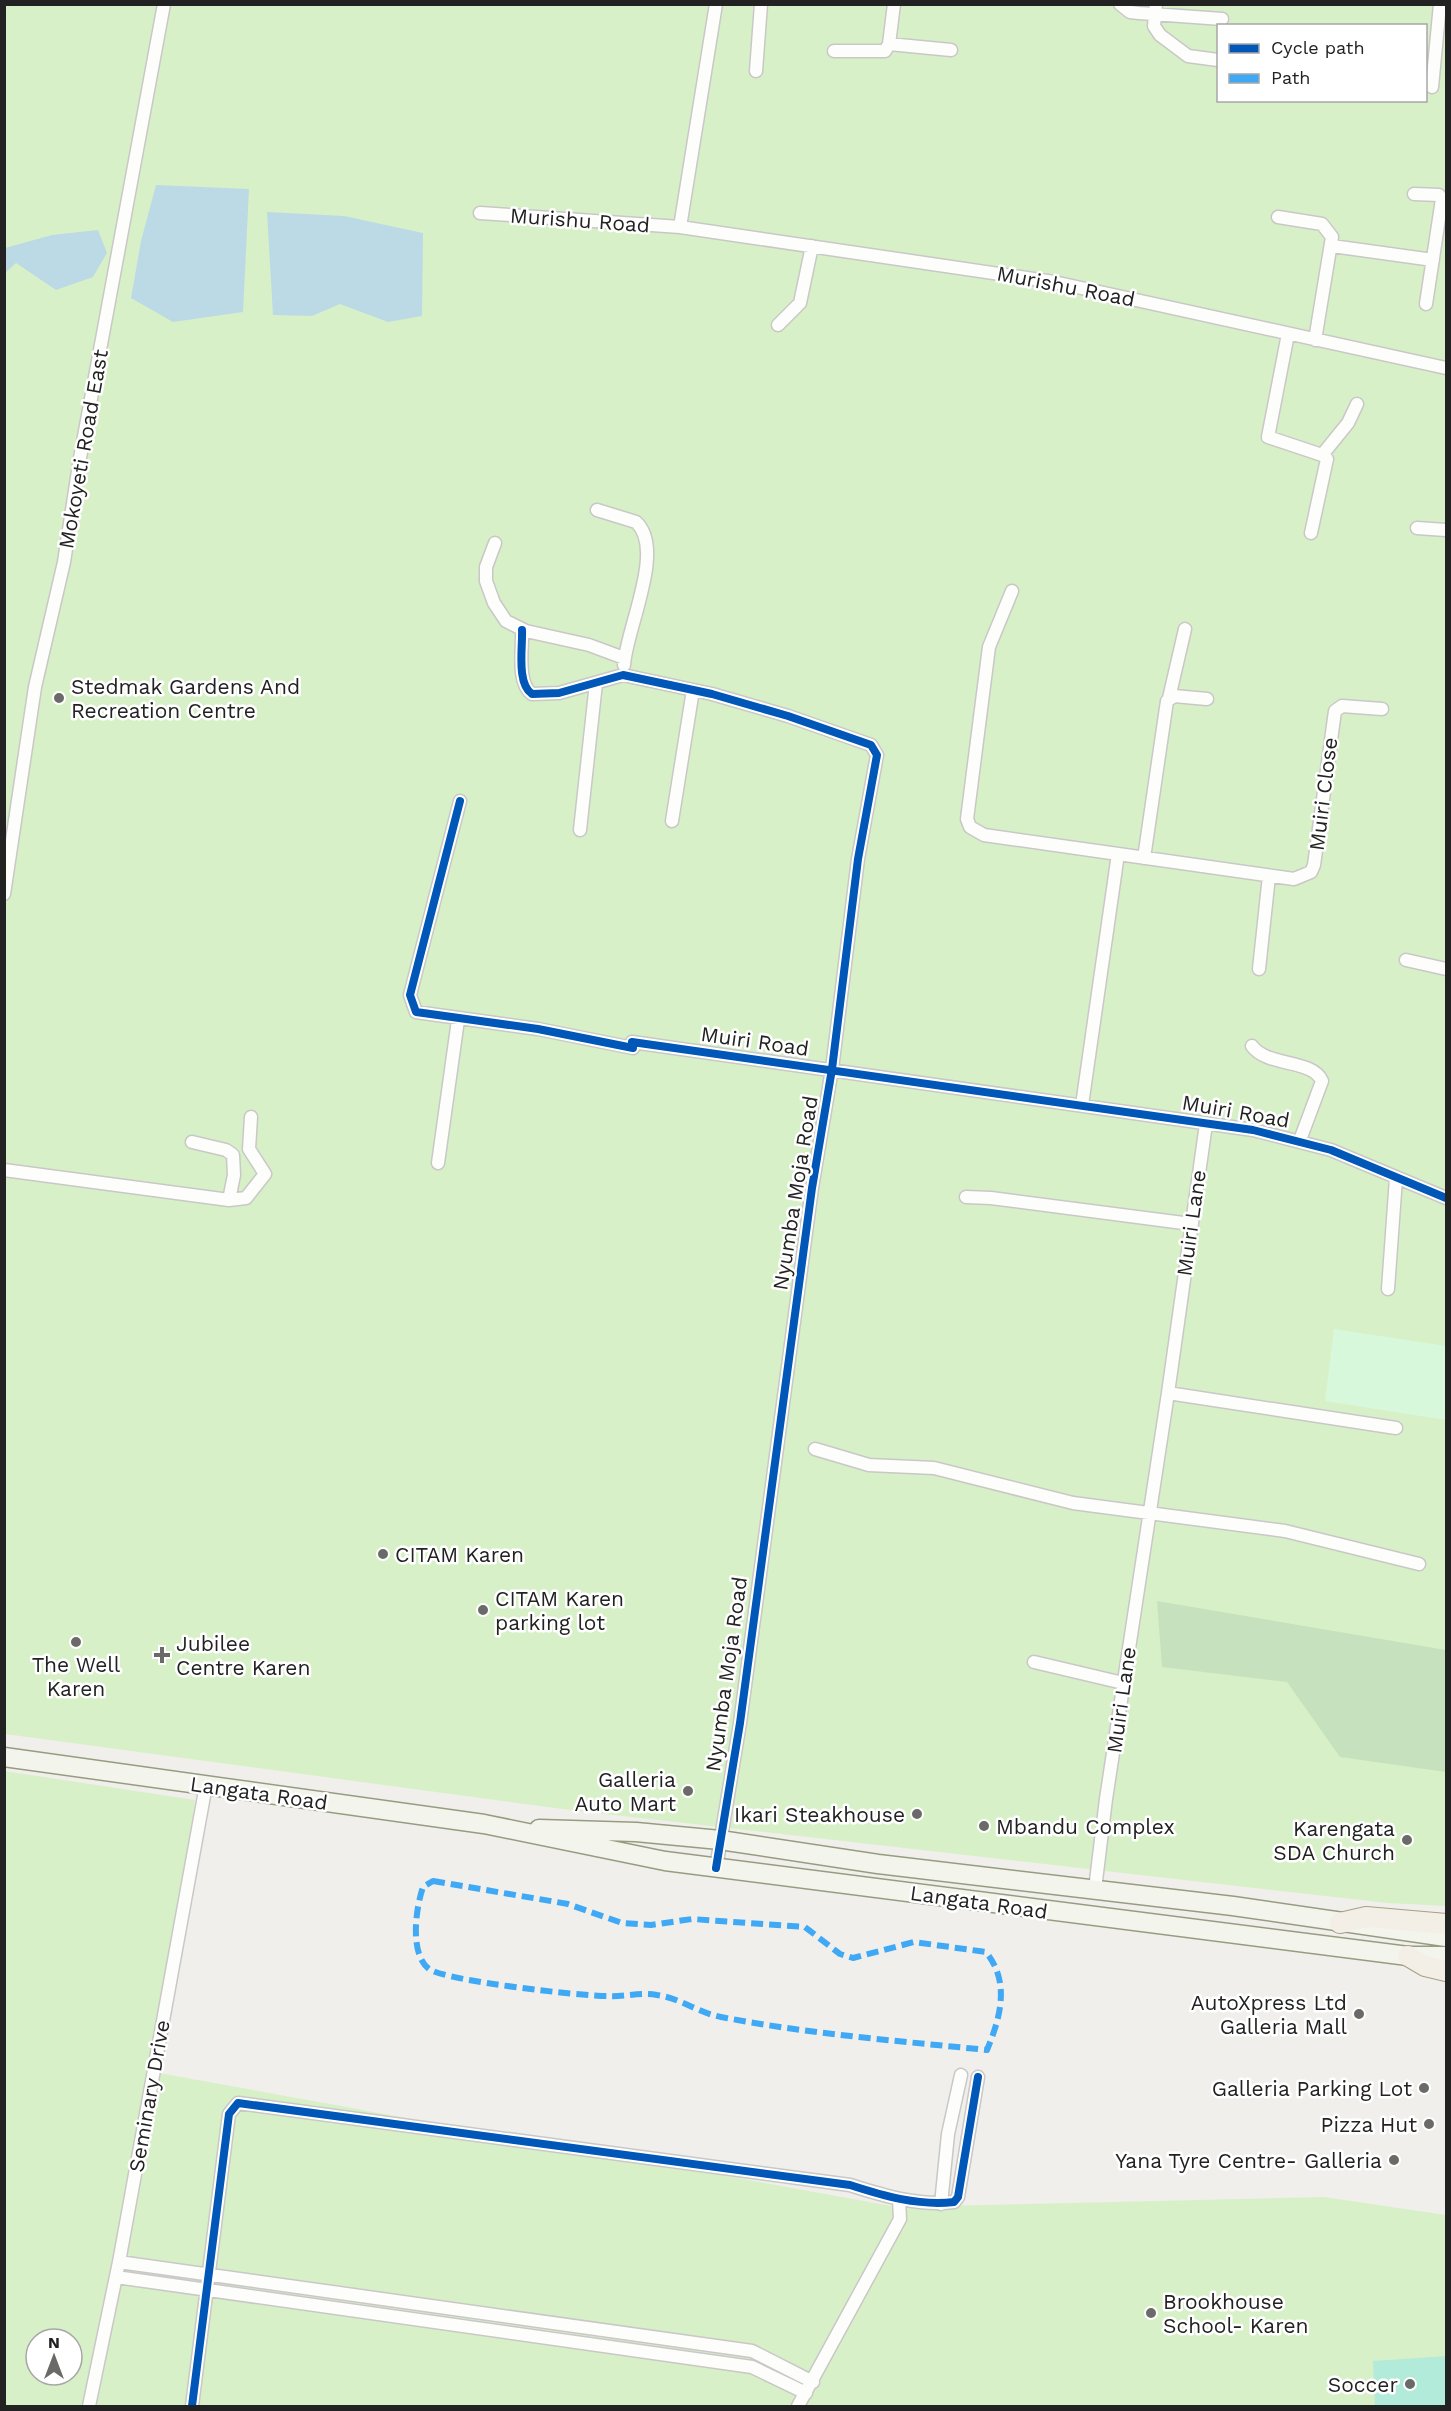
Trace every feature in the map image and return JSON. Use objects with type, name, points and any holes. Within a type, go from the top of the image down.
[{"type":"main road","name":"Langata Road","points":[[4,1757],[514,1829],[617,1853],[716,1868],[1408,1956],[1446,1956]]},
{"type":"main road","name":"Langata Road","points":[[514,1829],[636,1832],[720,1840],[878,1864],[1233,1906],[1446,1937]]},
{"type":"main road","points":[[1340,1923],[1366,1917],[1446,1924]]},
{"type":"main road","points":[[1408,1956],[1425,1966],[1446,1971]]},
{"type":"street","name":"Mokoyeti Road East","points":[[4,894],[36,687],[64,562],[80,458],[164,4]]},
{"type":"street","name":"Murishu Road","points":[[680,227],[716,4]]},
{"type":"street","points":[[756,70],[761,4]]},
{"type":"street","points":[[834,51],[882,52],[888,44],[894,4]]},
{"type":"street","points":[[1120,4],[1130,12],[1155,9],[1222,19]]},
{"type":"street","points":[[1432,87],[1430,73],[1440,4]]},
{"type":"street","points":[[1155,9],[1155,31],[1188,56],[1217,60]]},
{"type":"street","points":[[888,44],[951,50]]},
{"type":"street","points":[[1414,194],[1439,195],[1442,198],[1426,304]]},
{"type":"street","name":"Murishu Road","points":[[480,213],[680,227],[1054,282],[1446,368]]},
{"type":"street","points":[[1278,216],[1322,224],[1328,229],[1332,246],[1316,340]]},
{"type":"street","points":[[778,325],[800,303],[812,246]]},
{"type":"street","points":[[1332,246],[1433,260]]},
{"type":"street","points":[[1288,334],[1268,436],[1322,454],[1327,459],[1311,533]]},
{"type":"street","points":[[1322,454],[1348,423],[1357,404]]},
{"type":"street","points":[[522,630],[523,671],[528,692],[560,693],[623,675],[624,658],[642,585],[647,538],[636,522],[597,510]]},
{"type":"street","points":[[1417,528],[1446,530]]},
{"type":"street","points":[[495,543],[486,567],[488,587],[506,621],[522,630],[589,645],[624,658]]},
{"type":"street","name":"Muiri Close","points":[[1012,591],[989,647],[967,813],[968,823],[976,832],[1269,876],[1304,877],[1311,872],[1314,865],[1335,711],[1342,706],[1382,709]]},
{"type":"street","points":[[1144,858],[1169,699],[1185,630]]},
{"type":"street","name":"Nyumba Moja Road","points":[[623,675],[693,690],[788,716],[875,749],[875,764],[858,860],[832,1069],[810,1199],[740,1723],[716,1868]]},
{"type":"street","points":[[580,830],[596,683]]},
{"type":"street","points":[[672,821],[693,690]]},
{"type":"street","points":[[1169,699],[1178,696],[1207,699]]},
{"type":"street","name":"Muiri Road","points":[[460,801],[410,994],[416,1012],[458,1020],[538,1029],[633,1048],[632,1042],[832,1069],[1300,1140],[1446,1198]]},
{"type":"street","points":[[1082,1106],[1118,854]]},
{"type":"street","points":[[1259,969],[1269,876]]},
{"type":"street","points":[[1406,960],[1446,969]]},
{"type":"street","points":[[438,1163],[458,1020]]},
{"type":"street","points":[[1252,1046],[1257,1052],[1274,1060],[1313,1070],[1320,1075],[1322,1081],[1300,1140]]},
{"type":"street","points":[[4,1170],[229,1200],[246,1198],[264,1178],[263,1170],[254,1160],[249,1149],[251,1117]]},
{"type":"street","name":"Muiri Lane","points":[[1095,1890],[1206,1124]]},
{"type":"street","points":[[192,1142],[226,1150],[233,1155],[234,1175],[229,1200]]},
{"type":"street","points":[[1388,1289],[1396,1178]]},
{"type":"street","points":[[966,1197],[991,1198],[1191,1224]]},
{"type":"street","points":[[1168,1393],[1396,1428]]},
{"type":"street","points":[[815,1449],[869,1465],[934,1468],[1073,1503],[1151,1511],[1285,1531],[1419,1564]]},
{"type":"street","points":[[1035,1662],[1124,1683]]},
{"type":"street","name":"Seminary Drive","points":[[89,2406],[119,2262],[207,1785]]},
{"type":"street","points":[[941,2204],[948,2134],[961,2075]]},
{"type":"street","points":[[192,2406],[229,2114],[234,2105],[243,2102],[850,2185],[900,2200],[941,2204],[954,2202],[958,2197],[978,2077]]},
{"type":"street","points":[[798,2406],[858,2292],[900,2219],[900,2200]]},
{"type":"street","points":[[119,2262],[752,2351],[809,2388]]},
{"type":"street","points":[[116,2277],[752,2367],[809,2388]]},
{"type":"green space","points":[[5,5],[1446,5],[1446,1906],[1387,1903],[570,1810],[5,1734]]},
{"type":"green space","points":[[1334,1329],[1446,1346],[1446,1420],[1325,1401]]},
{"type":"green space","points":[[1157,1601],[1446,1650],[1446,1772],[1340,1757],[1287,1682],[1162,1667]]},
{"type":"green space","points":[[4,1771],[195,1800],[159,2073],[897,2207],[1324,2197],[1446,2215],[1446,2406],[5,2406]]},
{"type":"green space","name":"Soccer","points":[[1446,2356],[1446,2406],[1375,2406],[1373,2361]]},
{"type":"water","points":[[156,185],[249,189],[243,312],[173,322],[131,298],[141,241]]},
{"type":"water","points":[[267,212],[344,216],[423,233],[422,316],[388,322],[340,304],[312,316],[273,315]]},
{"type":"water","points":[[98,230],[107,253],[93,277],[56,290],[16,263],[5,273],[5,248],[52,235]]},
{"type":"marked path","points":[[433,1881],[568,1904],[622,1923],[651,1925],[692,1919],[805,1927],[840,1954],[853,1958],[914,1942],[986,1952],[994,1963],[1001,1987],[996,2025],[987,2050],[754,2023],[713,2015],[674,1999],[657,1995],[614,1996],[571,1993],[486,1983],[440,1974],[429,1969],[423,1962],[416,1942],[420,1896],[423,1887],[433,1881]]},
{"type":"cycle path","points":[[522,630],[522,673],[527,689],[532,694],[559,693],[623,675],[712,694],[788,716],[871,745],[877,755],[858,859],[832,1069],[812,1188],[740,1723],[716,1868]]},
{"type":"cycle path","points":[[460,801],[410,995],[416,1012],[538,1029],[633,1048],[632,1042],[1253,1130],[1331,1150],[1446,1198]]},
{"type":"cycle path","points":[[192,2406],[229,2114],[238,2103],[850,2185],[901,2199],[941,2203],[954,2202],[958,2197],[978,2077]]},
{"type":"place","name":"Stedmak Gardens And Recreation Centre","points":[[59,698]]},
{"type":"place","name":"CITAM Karen","points":[[383,1554]]},
{"type":"place","name":"CITAM Karen parking lot","points":[[483,1610]]},
{"type":"place","name":"The Well Karen","points":[[76,1642]]},
{"type":"place","name":"Jubilee Centre Karen","points":[[162,1655]]},
{"type":"place","name":"Galleria Auto Mart","points":[[688,1791]]},
{"type":"place","name":"Ikari Steakhouse","points":[[917,1814]]},
{"type":"place","name":"Mbandu Complex","points":[[984,1826]]},
{"type":"place","name":"Karengata SDA Church","points":[[1407,1840]]},
{"type":"place","name":"AutoXpress Ltd Galleria Mall","points":[[1359,2014]]},
{"type":"place","name":"Galleria Parking Lot","points":[[1424,2088]]},
{"type":"place","name":"Pizza Hut","points":[[1429,2124]]},
{"type":"place","name":"Yana Tyre Centre- Galleria","points":[[1394,2160]]},
{"type":"place","name":"Brookhouse School- Karen","points":[[1151,2313]]},
{"type":"place","name":"Soccer","points":[[1410,2384]]}]
